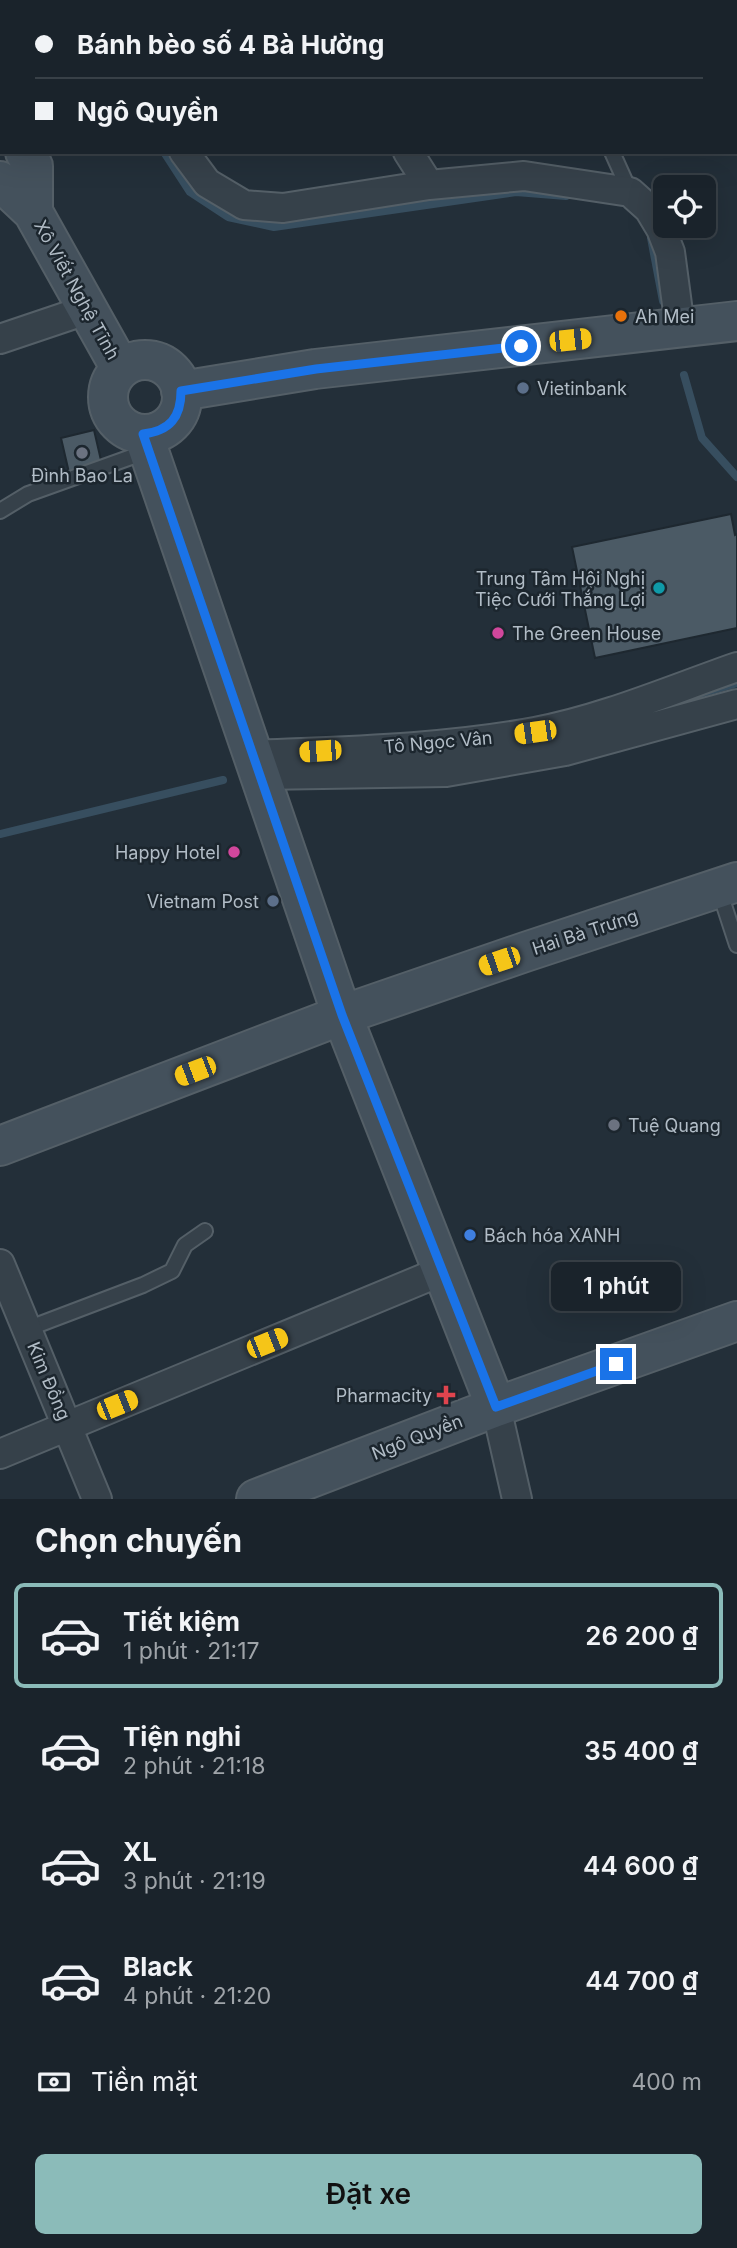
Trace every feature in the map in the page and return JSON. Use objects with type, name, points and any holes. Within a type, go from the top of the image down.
[{"type":"street","name":"Xô Viết Nghệ Tĩnh","points":[[26,154],[33,166],[33,212]]},
{"type":"street","points":[[185,154],[207,183],[244,205],[283,208],[429,185],[524,176],[630,192],[649,209],[670,252],[680,327]]},
{"type":"street","points":[[409,154],[429,185]]},
{"type":"street","name":"Xô Viết Nghệ Tĩnh","points":[[0,181],[33,212],[121,369]]},
{"type":"street","points":[[0,339],[89,309]]},
{"type":"street","points":[[181,391],[316,369],[737,321]]},
{"type":"street","points":[[146,442],[176,416],[181,404],[181,391],[177,378],[168,369],[158,362],[145,360],[132,362],[113,378],[108,402],[120,424],[146,442],[342,1015],[496,1407],[517,1499]]},
{"type":"street","name":"Tô Ngọc Vân","points":[[258,765],[535,732],[594,717],[737,667]]},
{"type":"street","name":"Tô Ngọc Vân","points":[[258,765],[446,772],[565,751],[737,704]]},
{"type":"street","name":"Hai Bà Trưng","points":[[0,1146],[342,1015],[728,886]]},
{"type":"street","name":"Kim Đồng","points":[[0,1264],[97,1499]]},
{"type":"street","points":[[0,1454],[442,1271]]},
{"type":"street","name":"Ngô Quyền","points":[[256,1499],[496,1407],[737,1321]]},
{"type":"lane","points":[[613,154],[630,192]]},
{"type":"lane","points":[[0,511],[28,494],[146,442]]},
{"type":"lane","points":[[728,886],[737,945]]},
{"type":"lane","points":[[27,1329],[143,1285],[172,1271],[185,1245],[205,1231]]},
{"type":"building","name":"Đình Bao La","points":[[94,430],[103,469],[70,477],[61,438]]},
{"type":"building","name":"Trung Tâm Hội Nghị Tiệc Cưới Thắng Lợi","points":[[731,514],[735,535],[737,534],[737,628],[595,658],[572,547]]},
{"type":"waterway","points":[[165,154],[190,192],[228,217],[274,227],[516,192],[566,196]]},
{"type":"waterway","points":[[651,238],[663,301]]},
{"type":"waterway","points":[[684,375],[702,438],[737,477]]},
{"type":"waterway","points":[[703,693],[737,683]]},
{"type":"waterway","points":[[0,834],[223,780]]},
{"type":"place","name":"Ah Mei","points":[[621,316]]},
{"type":"place","name":"Vietinbank","points":[[523,388]]},
{"type":"place","name":"Đình Bao La","points":[[82,453]]},
{"type":"place","name":"Trung Tâm Hội Nghị Tiệc Cưới Thắng Lợi","points":[[659,588]]},
{"type":"place","name":"The Green House","points":[[498,633]]},
{"type":"place","name":"Happy Hotel","points":[[234,852]]},
{"type":"place","name":"Vietnam Post","points":[[273,901]]},
{"type":"place","name":"Tuệ Quang","points":[[614,1125]]},
{"type":"place","name":"Bách hóa XANH","points":[[470,1235]]},
{"type":"place","name":"Pharmacity","points":[[446,1395]]},
{"type":"route","points":[[521,346],[316,369],[181,391],[181,404],[176,416],[167,426],[156,432],[143,434],[342,1015],[496,1407],[616,1364]]}]
